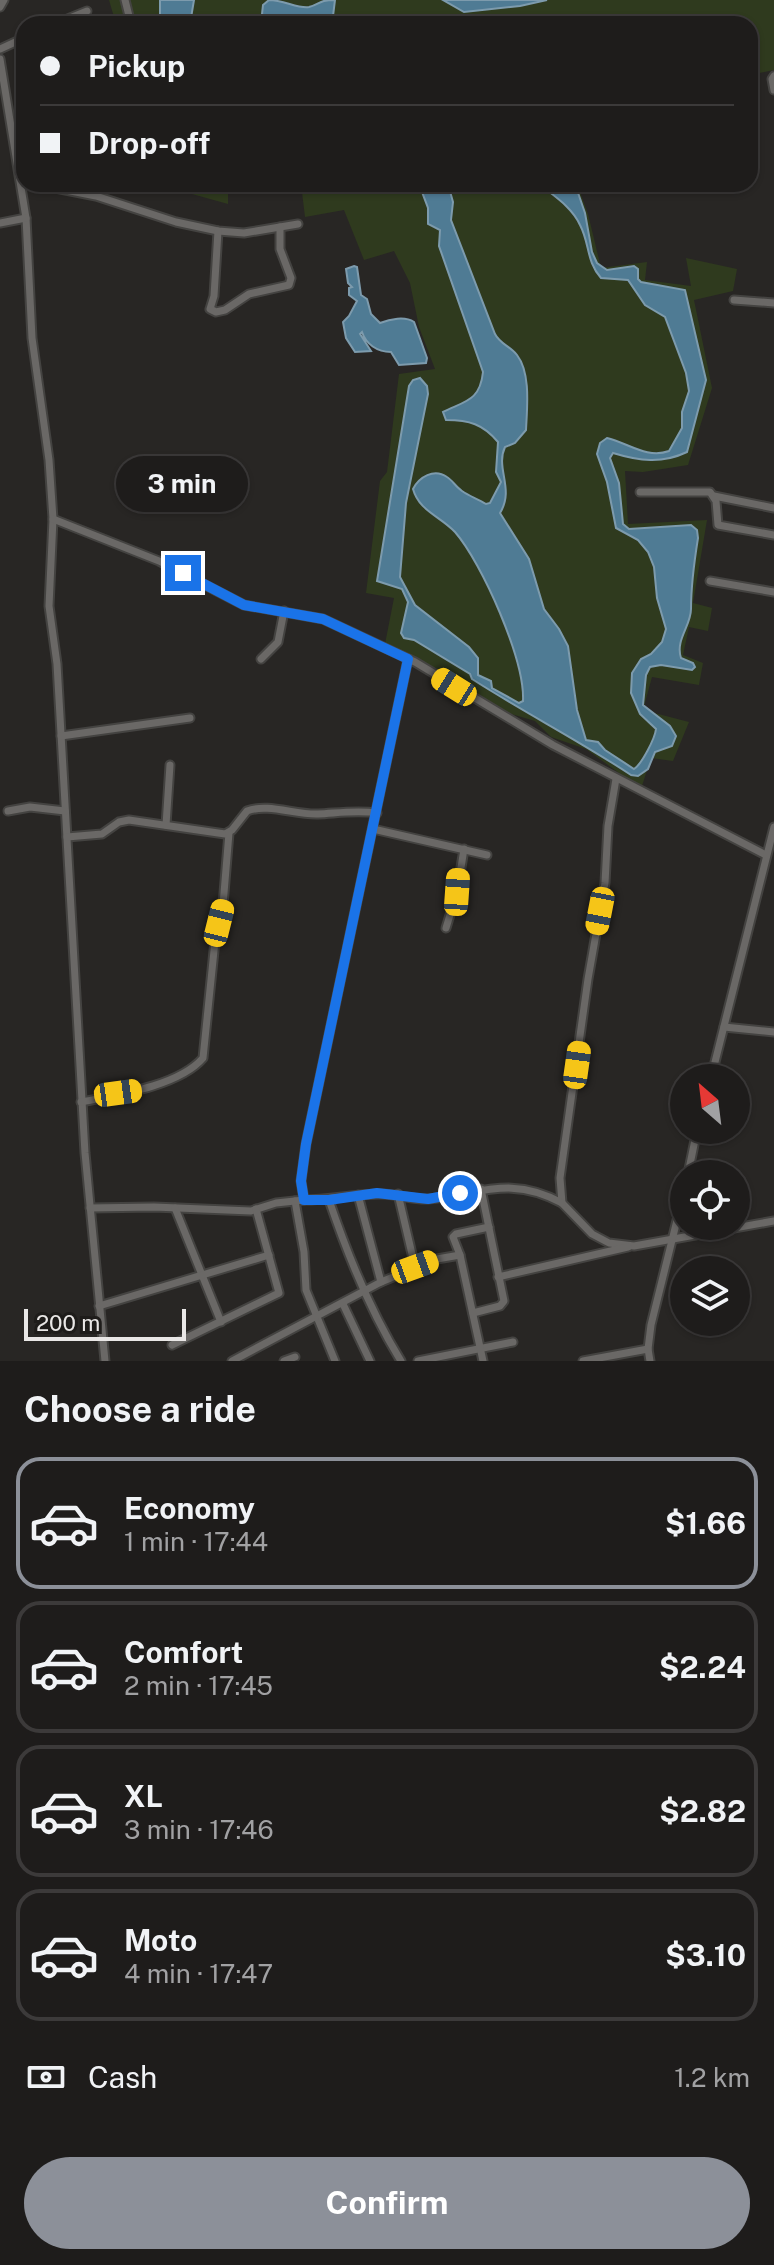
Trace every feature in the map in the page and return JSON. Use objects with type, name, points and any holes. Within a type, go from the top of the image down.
[{"type":"street","points":[[0,7],[4,0]]},
{"type":"street","points":[[75,16],[87,11]]},
{"type":"street","points":[[0,59],[16,148]]},
{"type":"street","points":[[774,76],[774,90]]},
{"type":"street","points":[[23,192],[32,338],[49,460],[53,519],[49,606],[57,664],[81,1102],[105,1361]]},
{"type":"street","points":[[85,192],[176,222],[218,231],[244,233],[298,224]]},
{"type":"street","points":[[0,223],[26,218]]},
{"type":"street","points":[[218,231],[214,296],[210,305],[210,309],[216,312],[225,310],[249,294],[289,285],[291,278],[280,249],[280,227]]},
{"type":"street","points":[[734,300],[774,303]]},
{"type":"street","points":[[640,492],[710,492],[714,496],[774,508]]},
{"type":"street","points":[[714,496],[718,525],[774,535]]},
{"type":"street","points":[[53,519],[159,561],[244,605],[323,619],[408,659],[616,779],[766,855]]},
{"type":"street","points":[[710,581],[774,592]]},
{"type":"street","points":[[261,659],[278,642],[284,611]]},
{"type":"street","points":[[335,1361],[306,1290],[301,1181],[306,1144],[408,659]]},
{"type":"street","points":[[61,736],[190,718]]},
{"type":"street","points":[[166,825],[170,765]]},
{"type":"street","points":[[562,1203],[560,1178],[605,883],[608,826],[616,779]]},
{"type":"street","points":[[8,811],[30,807],[65,811]]},
{"type":"street","points":[[81,1102],[167,1081],[193,1068],[203,1058],[229,833],[251,809],[304,814],[338,811],[377,813]]},
{"type":"street","points":[[67,837],[102,834],[124,820],[229,833]]},
{"type":"street","points":[[715,1064],[774,827]]},
{"type":"street","points":[[373,829],[487,855]]},
{"type":"street","points":[[446,928],[457,892],[464,849]]},
{"type":"street","points":[[724,1027],[774,1032]]},
{"type":"street","points":[[90,1208],[256,1209],[358,1195],[398,1194],[413,1199],[428,1199],[500,1186],[550,1197],[562,1203],[592,1234],[609,1243],[634,1246]]},
{"type":"street","points":[[473,1313],[503,1304],[481,1189]]},
{"type":"street","points":[[398,1194],[415,1267]]},
{"type":"street","points":[[358,1195],[381,1282]]},
{"type":"street","points":[[329,1200],[344,1245],[365,1292],[401,1361]]},
{"type":"street","points":[[175,1208],[221,1322]]},
{"type":"street","points":[[172,1345],[279,1293],[256,1209]]},
{"type":"street","points":[[750,1226],[774,1221]]},
{"type":"street","points":[[483,1361],[460,1255],[453,1237],[489,1227]]},
{"type":"street","points":[[498,1277],[674,1240],[648,1349],[650,1361]]},
{"type":"street","points":[[99,1306],[269,1255]]},
{"type":"street","points":[[232,1361],[381,1282],[415,1267],[460,1255]]},
{"type":"street","points":[[343,1304],[370,1361]]},
{"type":"street","points":[[418,1361],[513,1342]]},
{"type":"street","points":[[583,1361],[648,1349]]},
{"type":"street","points":[[284,1361],[295,1357]]},
{"type":"green space","points":[[109,0],[774,0],[774,70],[758,73],[758,16],[114,16]]},
{"type":"green space","points":[[185,192],[228,192],[228,204]]},
{"type":"green space","points":[[302,192],[580,192],[601,268],[647,262],[645,280],[691,286],[686,258],[737,269],[733,291],[694,300],[712,388],[688,465],[643,472],[625,471],[628,524],[707,520],[693,603],[712,608],[708,631],[689,627],[683,655],[703,663],[699,685],[652,677],[643,710],[689,722],[673,761],[651,758],[641,789],[586,749],[551,737],[535,721],[474,703],[443,674],[385,644],[394,598],[366,593],[380,481],[387,472],[399,374],[435,369],[419,327],[410,283],[394,251],[364,260],[344,210],[305,217]]},
{"type":"water","points":[[160,0],[194,0],[191,16],[160,16]]},
{"type":"water","points":[[269,0],[305,7],[335,0],[333,16],[264,16],[263,5]]},
{"type":"water","points":[[443,0],[547,0],[464,12]]},
{"type":"water","points":[[422,192],[450,192],[453,202],[451,220],[495,334],[517,355],[524,371],[526,430],[515,443],[505,447],[502,463],[506,496],[500,513],[529,559],[544,609],[568,646],[577,710],[586,740],[598,742],[634,769],[648,750],[656,729],[640,714],[631,693],[632,673],[641,659],[651,654],[662,642],[666,629],[657,598],[654,567],[648,552],[638,540],[616,528],[607,482],[597,454],[600,443],[607,438],[645,452],[669,451],[682,428],[682,412],[689,391],[686,373],[665,317],[645,305],[628,280],[601,278],[593,265],[577,219],[549,192],[578,192],[597,263],[607,270],[634,266],[638,269],[641,282],[685,290],[706,380],[687,452],[659,460],[613,453],[610,458],[619,483],[623,524],[629,529],[691,525],[697,530],[698,538],[690,615],[680,651],[681,658],[695,667],[692,670],[661,665],[650,667],[646,675],[643,705],[670,726],[676,736],[672,746],[655,752],[648,769],[638,776],[631,775],[472,679],[470,674],[414,640],[404,638],[401,633],[408,602],[402,589],[377,581],[409,386],[413,380],[420,378],[427,386],[428,394],[406,503],[400,577],[415,605],[469,647],[478,658],[478,675],[491,681],[492,688],[519,703],[523,701],[517,662],[489,588],[466,546],[449,526],[420,503],[413,489],[423,478],[442,474],[462,491],[486,504],[490,503],[501,482],[496,472],[498,442],[475,424],[446,420],[443,412],[475,394],[483,372],[439,246],[440,230],[428,224],[428,208]]},
{"type":"water","points":[[357,267],[361,295],[367,299],[371,314],[380,323],[397,319],[414,322],[426,363],[399,365],[391,352],[373,346],[362,332],[360,334],[371,351],[355,352],[346,338],[343,322],[357,301],[349,295],[349,288],[352,287],[348,283],[346,269]]},
{"type":"route","points":[[183,573],[244,605],[323,619],[408,659],[306,1144],[301,1170],[302,1194],[304,1200],[329,1200],[377,1193],[428,1199],[460,1193]]}]
